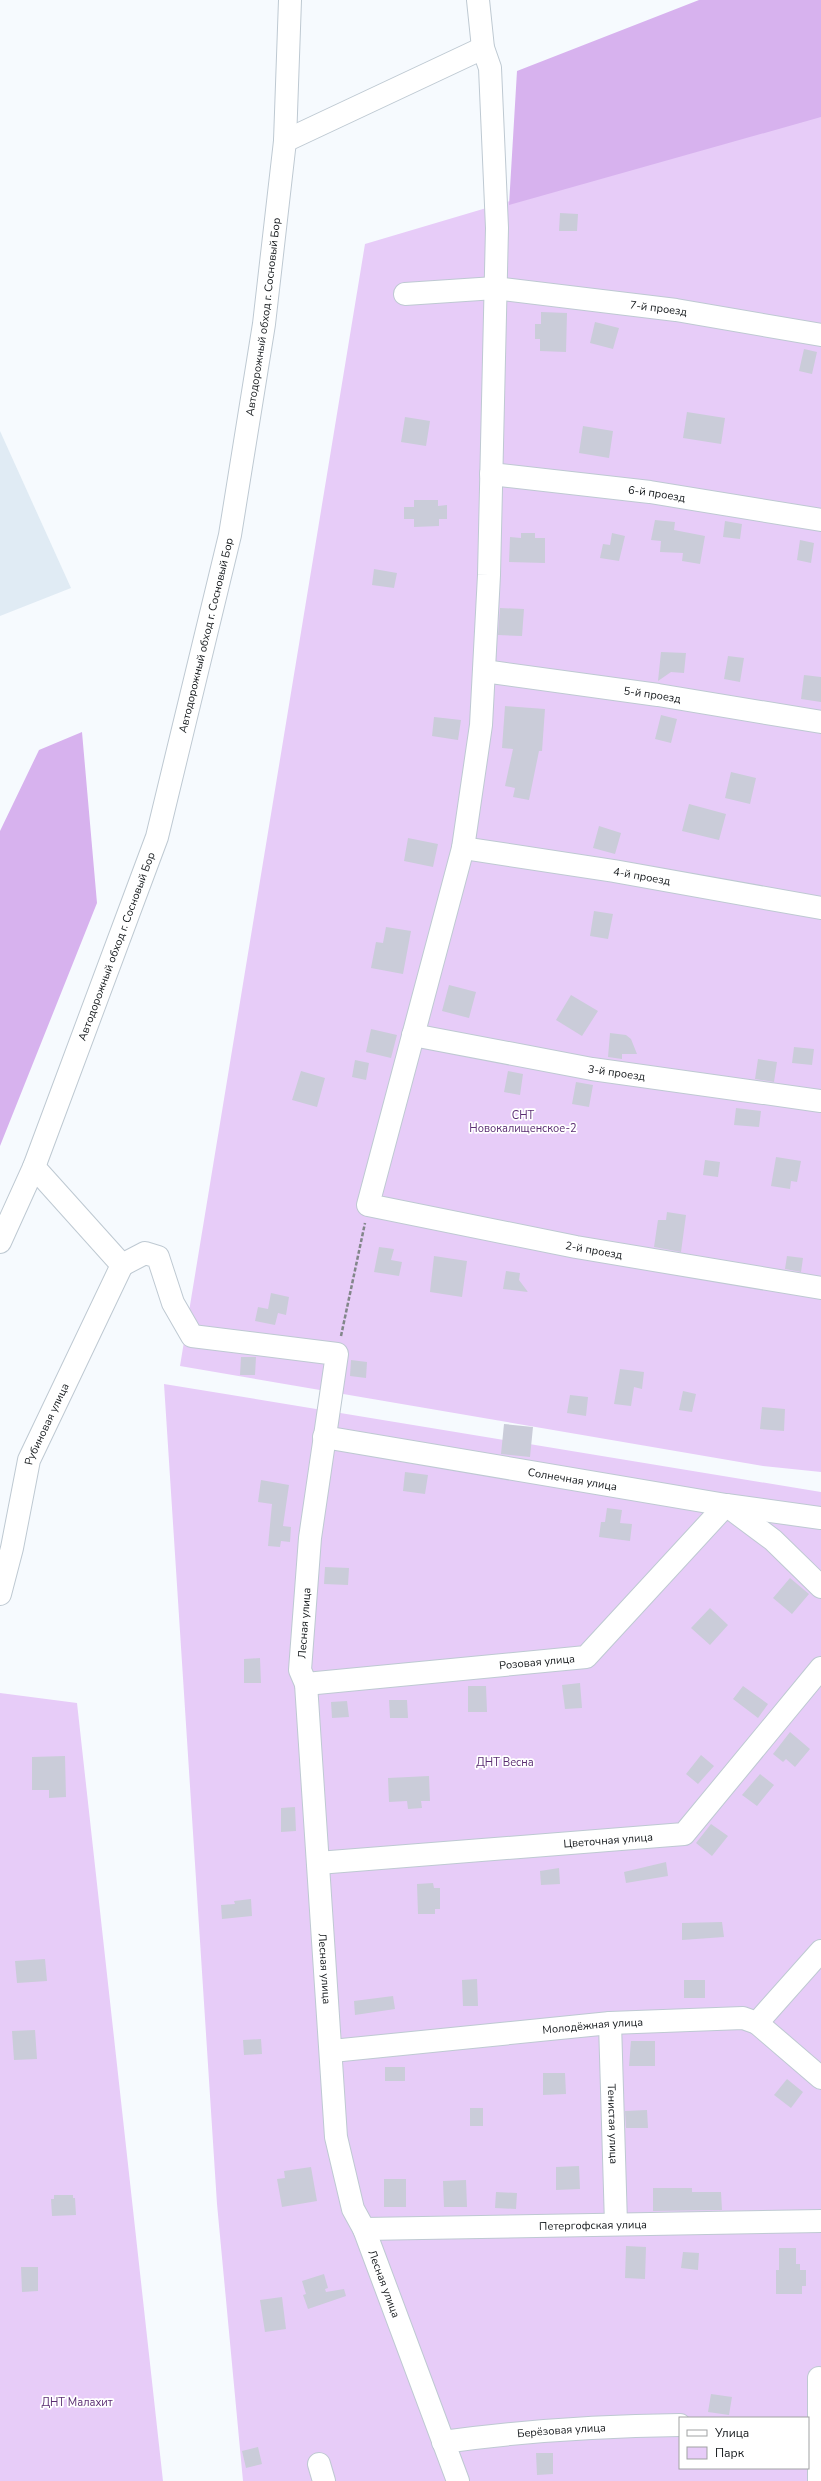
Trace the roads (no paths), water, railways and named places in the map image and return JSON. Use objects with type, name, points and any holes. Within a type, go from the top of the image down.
[{"type":"street","name":"Автодорожный обход г. Сосновый Бор","points":[[0,1242],[34,1167],[159,829],[230,535],[264,324],[285,141],[290,0]]},
{"type":"street","points":[[413,1035],[463,848],[481,725],[491,474],[496,228],[490,76],[483,48],[478,0]]},
{"type":"street","points":[[285,141],[483,48]]},
{"type":"street","name":"7-й проезд","points":[[405,294],[495,288],[676,310],[821,335]]},
{"type":"street","name":"6-й проезд","points":[[491,474],[650,492],[821,520]]},
{"type":"street","name":"5-й проезд","points":[[484,671],[658,695],[821,722]]},
{"type":"street","name":"4-й проезд","points":[[463,848],[614,871],[821,908]]},
{"type":"street","name":"3-й проезд","points":[[413,1035],[592,1069],[821,1101]]},
{"type":"street","name":"2-й проезд","points":[[413,1035],[368,1205],[576,1247],[821,1288]]},
{"type":"street","points":[[34,1167],[122,1265]]},
{"type":"street","name":"Лесная улица","points":[[122,1265],[145,1254],[158,1257],[173,1303],[192,1336],[337,1354],[310,1538],[300,1670],[306,1684],[332,2051],[336,2137],[353,2209],[364,2229],[458,2481]]},
{"type":"street","name":"Рубиновая улица","points":[[0,1594],[29,1460],[122,1265]]},
{"type":"street","name":"Солнечная улица","points":[[324,1437],[726,1505],[821,1518]]},
{"type":"street","points":[[726,1505],[773,1540],[821,1587]]},
{"type":"street","name":"Розовая улица","points":[[306,1684],[586,1658],[726,1505]]},
{"type":"street","name":"Цветочная улица","points":[[318,1863],[684,1834],[821,1668]]},
{"type":"street","points":[[821,1951],[757,2023],[821,2078]]},
{"type":"street","name":"Молодёжная улица","points":[[332,2051],[610,2023],[742,2018],[757,2023]]},
{"type":"street","name":"Тенистая улица","points":[[610,2023],[616,2224]]},
{"type":"street","name":"Петергофская улица","points":[[364,2229],[821,2221]]},
{"type":"street","points":[[819,2378],[813,2423],[819,2481]]},
{"type":"street","name":"Берёзовая улица","points":[[443,2442],[513,2432],[603,2426],[679,2425]]},
{"type":"park label","name":"СНТ Новокалищенское-2","points":[[523,1121]]},
{"type":"park label","name":"ДНТ Весна","points":[[505,1762]]},
{"type":"park label","name":"ДНТ Малахит","points":[[77,2402]]}]
